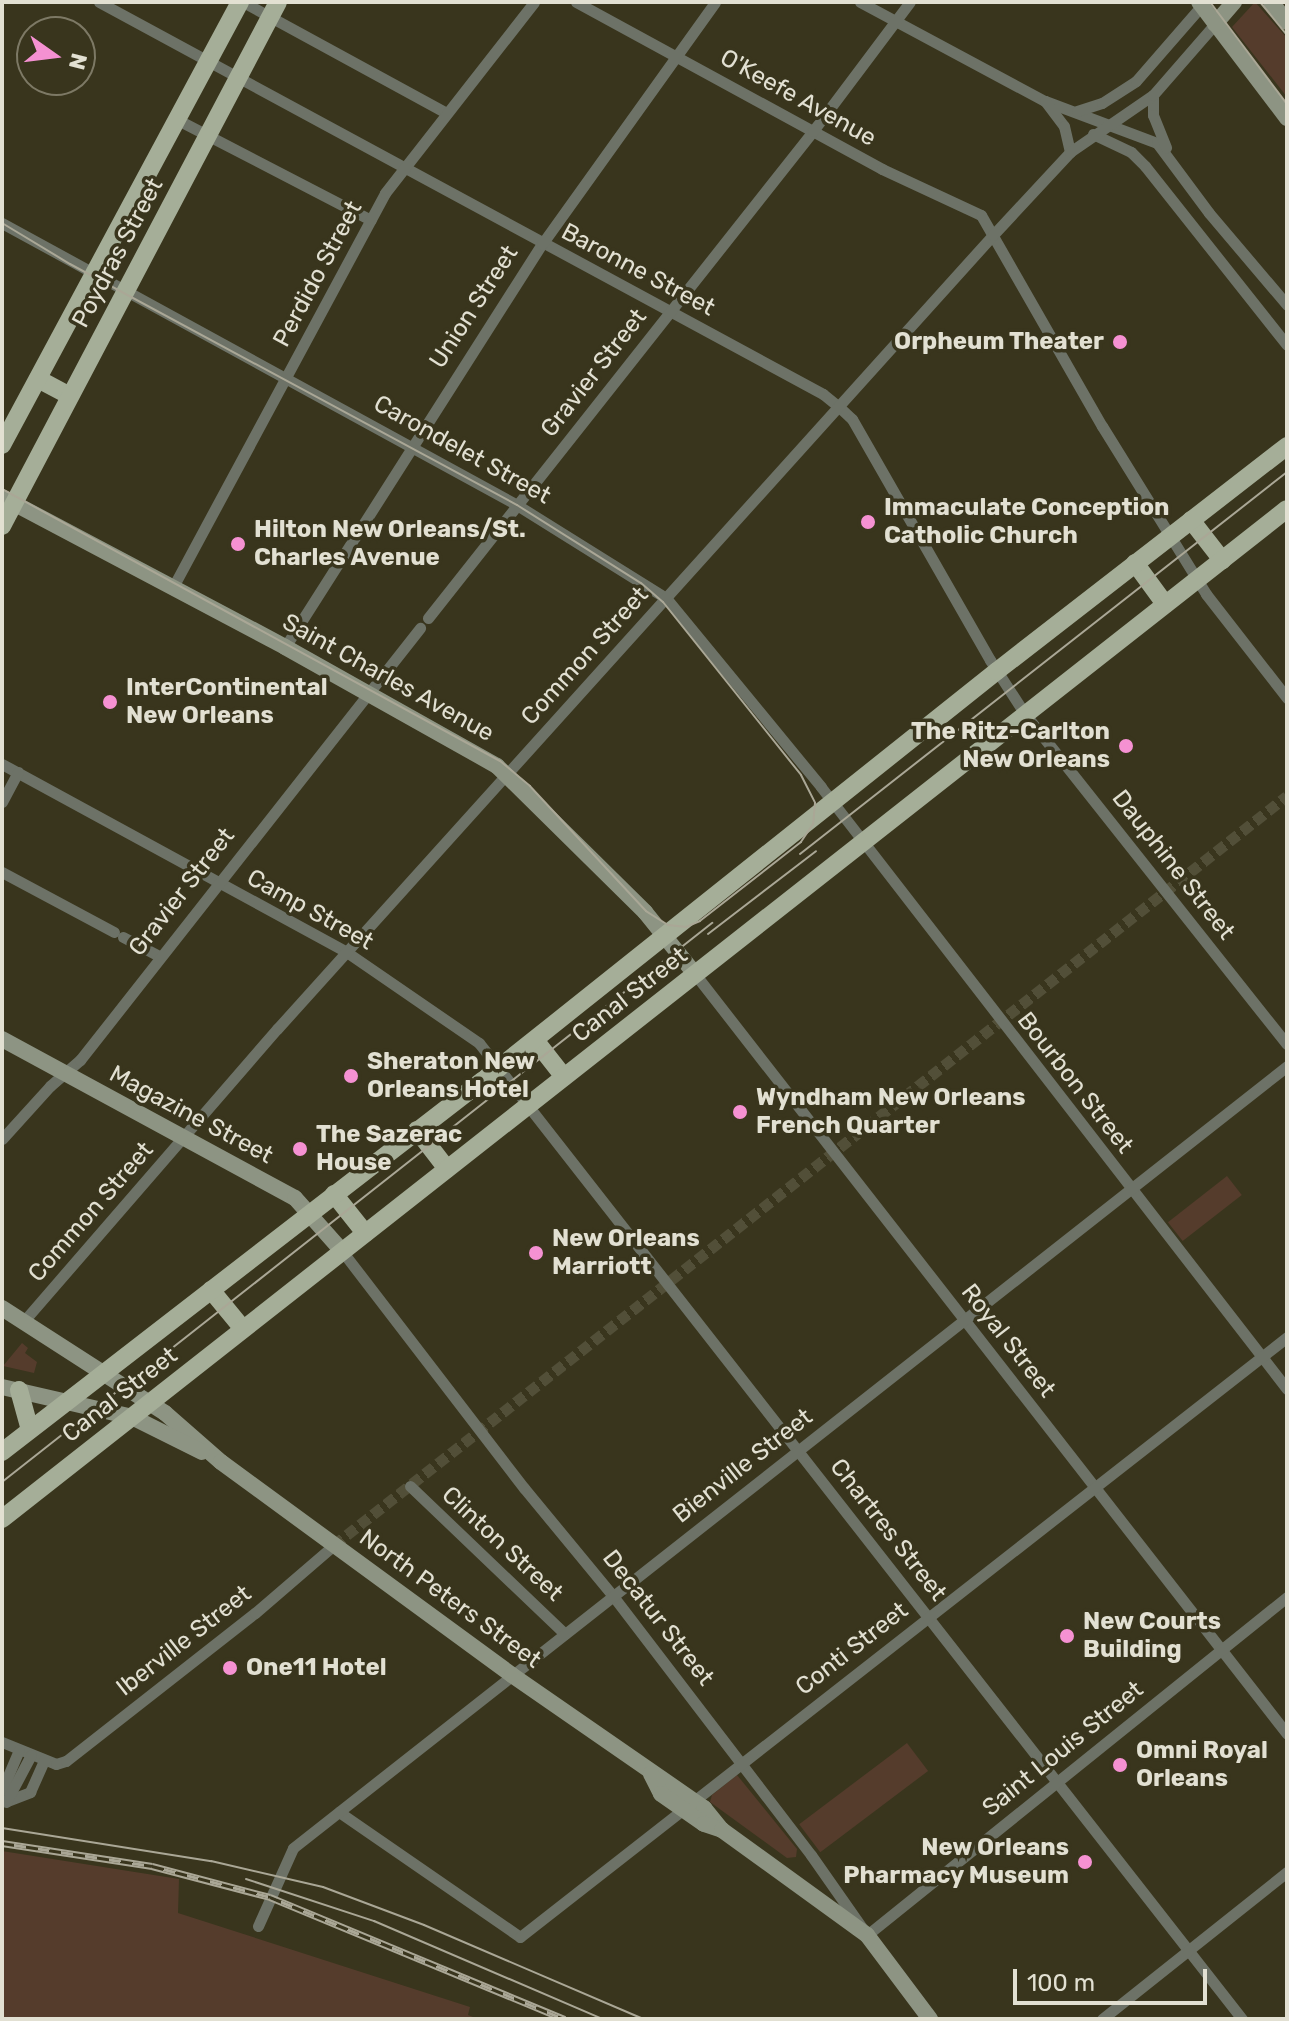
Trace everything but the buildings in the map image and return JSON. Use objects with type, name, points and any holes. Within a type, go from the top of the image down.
[{"type":"main road","name":"Poydras Street","points":[[2,445],[242,2]]},
{"type":"main road","name":"Poydras Street","points":[[2,526],[8,501],[70,396],[274,9]]},
{"type":"main road","points":[[38,379],[70,396]]},
{"type":"main road","name":"Canal Street","points":[[2,1452],[535,1040],[997,671],[1287,446]]},
{"type":"main road","name":"Canal Street","points":[[2,1519],[1287,509]]},
{"type":"main road","points":[[1191,520],[1222,560]]},
{"type":"main road","points":[[1135,563],[1165,604]]},
{"type":"main road","points":[[535,1040],[564,1077]]},
{"type":"main road","points":[[417,1130],[447,1169]]},
{"type":"main road","points":[[334,1194],[365,1233]]},
{"type":"main road","points":[[211,1290],[243,1329]]},
{"type":"main road","points":[[10,1388],[30,1430]]},
{"type":"street","name":"Baronne Street","points":[[99,2],[402,169],[823,394],[852,419],[997,671],[1025,714]]},
{"type":"street","points":[[242,2],[274,9],[447,113]]},
{"type":"street","name":"Perdido Street","points":[[173,587],[288,379],[371,220],[402,169],[534,2]]},
{"type":"street","name":"O'Keefe Avenue","points":[[576,2],[882,169],[981,215],[1102,426],[1197,579],[1287,698]]},
{"type":"street","name":"Union Street","points":[[285,647],[410,445],[542,244],[715,2]]},
{"type":"street","points":[[860,2],[1045,101],[1157,143],[1169,154]]},
{"type":"street","name":"Gravier Street","points":[[428,618],[813,131],[910,2]]},
{"type":"street","points":[[1215,24],[1234,2]]},
{"type":"street","points":[[1271,2],[1287,22]]},
{"type":"street","points":[[1076,112],[1102,103],[1136,81],[1202,3],[1215,24],[1285,111]]},
{"type":"street","name":"Common Street","points":[[23,1322],[277,1029],[993,235],[1070,152],[1153,95],[1215,24]]},
{"type":"street","points":[[1153,95],[1153,115],[1169,154],[1209,213],[1287,305]]},
{"type":"street","points":[[1045,101],[1064,126],[1070,152]]},
{"type":"street","points":[[178,120],[371,220]]},
{"type":"street","points":[[1093,134],[1131,152],[1145,166],[1287,345]]},
{"type":"street","name":"Carondelet Street","points":[[2,223],[517,505],[666,598],[832,802]]},
{"type":"street","name":"Saint Charles Avenue","points":[[8,501],[285,647],[508,775],[665,936],[695,974]]},
{"type":"street","name":"Gravier Street","points":[[2,1139],[80,1060],[420,628]]},
{"type":"street","name":"Dauphine Street","points":[[1025,714],[1287,1044]]},
{"type":"street","name":"Camp Street","points":[[2,764],[348,953],[479,1043],[500,1067]]},
{"type":"street","points":[[2,802],[18,772]]},
{"type":"street","name":"Bourbon Street","points":[[832,802],[1287,1389]]},
{"type":"street","points":[[2,872],[159,956]]},
{"type":"street","name":"Royal Street","points":[[695,974],[1287,1734]]},
{"type":"street","name":"Magazine Street","points":[[2,1039],[295,1198],[342,1251]]},
{"type":"street","name":"Bienville Street","points":[[258,1926],[293,1848],[1287,1066]]},
{"type":"street","name":"Chartres Street","points":[[500,1067],[1242,2019]]},
{"type":"street","name":"Decatur Street","points":[[342,1251],[524,1488],[613,1596],[739,1765],[811,1855],[930,2019]]},
{"type":"street","name":"North Peters Street","points":[[2,1308],[149,1403],[221,1462],[651,1774],[661,1794],[688,1804],[704,1824],[722,1830],[867,1935]]},
{"type":"street","name":"Conti Street","points":[[339,1812],[520,1937],[1287,1337]]},
{"type":"street","name":"North Peters Street","points":[[10,1388],[132,1417],[221,1462]]},
{"type":"street","name":"Clinton Street","points":[[410,1486],[565,1634]]},
{"type":"street","name":"Iberville Street","points":[[50,1762],[66,1761],[222,1639],[334,1545]]},
{"type":"street","name":"Saint Louis Street","points":[[867,1935],[1287,1597]]},
{"type":"street","points":[[2,1742],[50,1762],[30,1792],[4,1798]]},
{"type":"street","points":[[4,1798],[19,1750]]},
{"type":"street","points":[[4,1798],[31,1755]]},
{"type":"street","points":[[1102,2019],[1287,1872]]},
{"type":"shaded area","points":[[1255,2],[1287,38],[1287,97],[1232,27]]},
{"type":"shaded area","points":[[1227,1176],[1242,1195],[1183,1241],[1168,1222]]},
{"type":"shaded area","points":[[22,1343],[28,1348],[25,1353],[37,1362],[34,1373],[3,1366]]},
{"type":"shaded area","points":[[907,1743],[928,1771],[820,1852],[799,1824]]},
{"type":"shaded area","points":[[737,1775],[797,1849],[796,1857],[787,1858],[710,1802],[712,1795]]},
{"type":"shaded area","points":[[2,1851],[179,1879],[178,1913],[470,2007],[468,2015],[478,2019],[2,2019]]},
{"type":"tunnel","points":[[334,1545],[1287,796]]},
{"type":"tram line","points":[[1210,2],[1287,104]]},
{"type":"tram line","points":[[1260,2],[1287,35]]},
{"type":"tram line","points":[[2,223],[70,264],[517,505],[641,583],[663,602],[801,775],[815,803],[813,824],[801,842],[700,921],[686,927],[668,925],[646,911],[530,786],[500,761],[2,489]]},
{"type":"tram line","points":[[800,854],[1287,472]]},
{"type":"tram line","points":[[708,934],[816,851]]},
{"type":"tram line","points":[[2,1482],[712,923]]},
{"type":"tram line","points":[[2,1828],[211,1861],[323,1887],[424,1925],[643,2019]]},
{"type":"tram line","points":[[246,1879],[374,1921],[603,2019]]},
{"type":"railway","points":[[2,1843],[152,1866],[270,1897],[565,2019]]},
{"type":"place","name":"Orpheum Theater","points":[[1120,342]]},
{"type":"place","name":"Immaculate Conception Catholic Church","points":[[868,522]]},
{"type":"place","name":"Hilton New Orleans/St. Charles Avenue","points":[[238,544]]},
{"type":"place","name":"InterContinental New Orleans","points":[[110,702]]},
{"type":"place","name":"The Ritz-Carlton New Orleans","points":[[1126,746]]},
{"type":"place","name":"Sheraton New Orleans Hotel","points":[[351,1076]]},
{"type":"place","name":"Wyndham New Orleans French Quarter","points":[[740,1112]]},
{"type":"place","name":"The Sazerac House","points":[[300,1149]]},
{"type":"place","name":"New Orleans Marriott","points":[[536,1253]]},
{"type":"place","name":"New Courts Building","points":[[1067,1636]]},
{"type":"place","name":"One11 Hotel","points":[[230,1668]]},
{"type":"place","name":"Omni Royal Orleans","points":[[1120,1765]]},
{"type":"place","name":"New Orleans Pharmacy Museum","points":[[1085,1862]]}]
